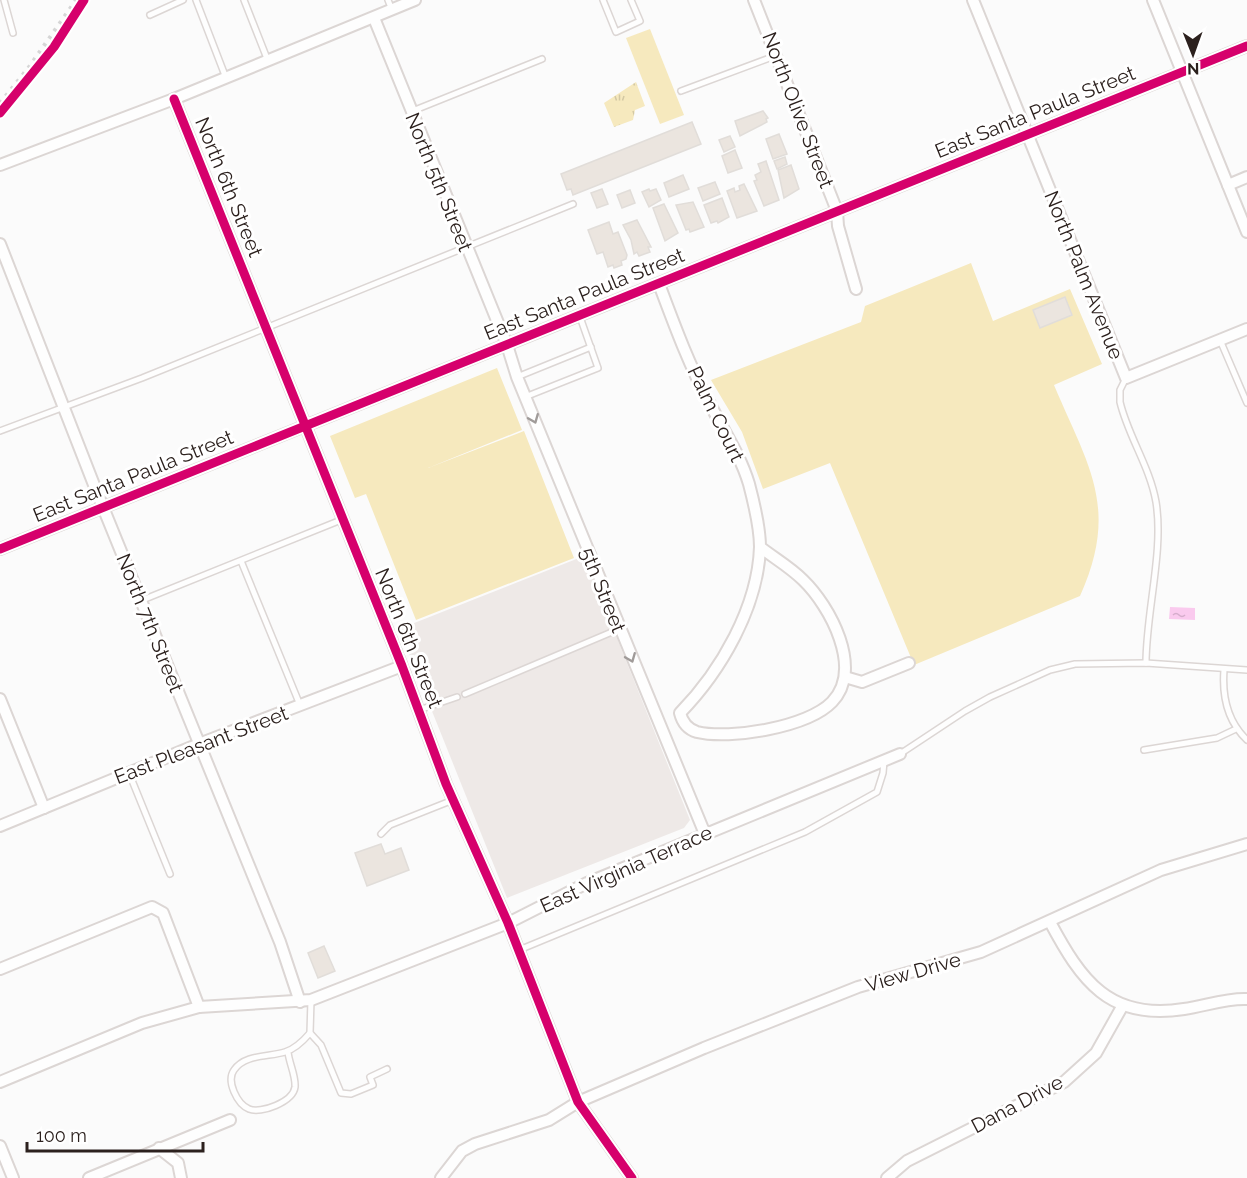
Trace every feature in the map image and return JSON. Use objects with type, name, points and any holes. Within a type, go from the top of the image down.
[{"type":"street","points":[[0,165],[174,99],[374,18],[390,5],[416,0]]},
{"type":"street","name":"North Olive Street","points":[[754,0],[837,211],[838,226],[856,290]]},
{"type":"street","name":"North Palm Avenue","points":[[973,0],[1126,378]]},
{"type":"street","points":[[1153,0],[1247,231]]},
{"type":"street","name":"North 5th Street","points":[[374,18],[507,345]]},
{"type":"street","name":"East Santa Paula Street","points":[[0,549],[580,317],[1247,46]]},
{"type":"street","name":"North 6th Street","points":[[174,99],[306,426],[341,520],[402,666],[453,800],[508,923],[578,1102],[632,1178]]},
{"type":"street","points":[[1228,185],[1247,177]]},
{"type":"street","name":"North 7th Street","points":[[1,251],[140,601],[305,1001]]},
{"type":"street","name":"Palm Court","points":[[659,284],[709,402],[728,433],[744,472],[756,519],[760,547],[753,587],[734,637],[698,692],[680,713],[683,723],[695,732],[729,734],[750,733],[795,721],[822,710],[833,701],[841,691],[845,677]]},
{"type":"street","points":[[1126,378],[1247,329]]},
{"type":"street","name":"5th Street","points":[[507,345],[525,397],[705,834]]},
{"type":"street","points":[[760,547],[805,582],[828,613],[840,642],[845,677],[862,682],[909,663]]},
{"type":"street","name":"East Pleasant Street","points":[[0,826],[199,744],[402,666]]},
{"type":"street","points":[[0,699],[44,808]]},
{"type":"street","name":"East Virginia Terrace","points":[[0,1082],[142,1023],[199,1007],[240,1002],[305,1001],[508,923],[546,902],[900,754]]},
{"type":"street","name":"View Drive","points":[[441,1178],[453,1160],[468,1148],[523,1126],[549,1120],[578,1102],[704,1048],[847,992],[981,952],[1161,870],[1247,844]]},
{"type":"street","points":[[0,969],[152,908],[163,914],[199,1007]]},
{"type":"street","points":[[1050,922],[1079,972],[1102,993],[1123,1005],[1166,1011],[1247,999]]},
{"type":"street","name":"Dana Drive","points":[[887,1178],[907,1161],[1064,1082],[1096,1053],[1106,1040],[1123,1005]]},
{"type":"street","points":[[89,1178],[230,1120]]},
{"type":"street","points":[[0,1146],[13,1178]]},
{"type":"street","points":[[159,1148],[178,1163],[181,1178]]},
{"type":"lane","points":[[4,0],[13,33]]},
{"type":"lane","points":[[150,15],[183,0]]},
{"type":"lane","points":[[196,0],[226,78]]},
{"type":"lane","points":[[244,0],[268,61]]},
{"type":"lane","points":[[603,0],[616,32],[640,21],[631,0]]},
{"type":"lane","points":[[681,91],[777,55]]},
{"type":"lane","points":[[411,112],[542,58]]},
{"type":"lane","points":[[0,431],[65,409],[467,249],[573,204]]},
{"type":"lane","points":[[525,397],[598,368],[580,317]]},
{"type":"lane","points":[[1220,340],[1247,404]]},
{"type":"lane","points":[[517,377],[591,347]]},
{"type":"lane","name":"North Palm Avenue","points":[[1126,378],[1120,390],[1120,402],[1151,485],[1157,512],[1146,663]]},
{"type":"lane","points":[[140,601],[341,520]]},
{"type":"lane","points":[[241,561],[301,706]]},
{"type":"lane","points":[[465,694],[619,629]]},
{"type":"lane","name":"East Virginia Terrace","points":[[900,754],[964,711],[1050,670],[1075,664],[1146,663],[1247,670]]},
{"type":"lane","points":[[1224,670],[1225,698],[1236,729],[1247,740]]},
{"type":"lane","points":[[419,710],[457,698]]},
{"type":"lane","points":[[1144,750],[1217,738],[1236,729]]},
{"type":"lane","points":[[519,950],[805,832],[876,792],[884,773],[884,761]]},
{"type":"lane","points":[[129,773],[170,874]]},
{"type":"lane","points":[[381,834],[390,825],[453,800]]},
{"type":"lane","points":[[305,1001],[310,1033],[321,1045],[341,1093],[351,1094],[373,1085],[370,1077],[387,1069]]},
{"type":"lane","points":[[288,1052],[296,1085],[294,1092],[289,1098],[260,1110],[250,1110],[244,1106],[233,1088],[231,1078],[236,1067],[256,1058],[288,1052],[310,1033]]},
{"type":"shaded area","points":[[584,556],[690,820],[684,828],[507,898],[399,629]]},
{"type":"green space","points":[[650,29],[684,115],[660,124],[626,38]]},
{"type":"green space","points":[[636,82],[645,106],[635,110],[633,120],[614,127],[604,103]]},
{"type":"green space","points":[[971,263],[993,321],[1070,289],[1102,364],[1054,385],[1088,464],[1095,488],[1098,537],[1092,565],[1080,596],[914,665],[830,463],[763,489],[742,432],[711,380],[861,322],[865,306]]},
{"type":"green space","points":[[497,368],[522,430],[428,468],[524,431],[574,558],[416,620],[366,494],[355,498],[330,436]]},
{"type":"water","points":[[1170,607],[1195,608],[1195,620],[1169,619]]},
{"type":"building","points":[[763,111],[768,118],[767,122],[740,136],[735,121]]},
{"type":"building","points":[[692,122],[701,144],[573,195],[571,189],[567,190],[561,174]]},
{"type":"building","points":[[779,134],[787,154],[773,159],[766,139]]},
{"type":"building","points":[[730,136],[735,147],[724,152],[719,140]]},
{"type":"building","points":[[735,150],[742,168],[728,173],[722,156]]},
{"type":"building","points":[[785,157],[787,164],[777,169],[774,161]]},
{"type":"building","points":[[766,161],[779,200],[764,206],[754,181],[757,180],[755,175],[761,172],[758,164]]},
{"type":"building","points":[[791,165],[799,189],[784,198],[778,170]]},
{"type":"building","points":[[683,175],[689,189],[669,197],[664,183]]},
{"type":"building","points":[[715,182],[720,194],[703,201],[698,188]]},
{"type":"building","points":[[744,184],[757,211],[737,218],[727,191],[734,188],[735,192],[740,190],[739,186]]},
{"type":"building","points":[[602,189],[608,204],[597,208],[591,193]]},
{"type":"building","points":[[649,189],[650,191],[656,189],[661,200],[649,207],[642,192]]},
{"type":"building","points":[[630,190],[635,203],[622,208],[617,195]]},
{"type":"building","points":[[722,198],[729,217],[718,223],[717,221],[711,223],[704,205]]},
{"type":"building","points":[[693,202],[704,227],[690,232],[689,229],[686,230],[676,205]]},
{"type":"building","points":[[664,204],[678,233],[665,241],[653,208]]},
{"type":"building","points":[[637,220],[651,247],[648,247],[650,252],[639,256],[637,252],[634,254],[631,240],[623,225]]},
{"type":"building","points":[[609,222],[613,234],[618,232],[627,255],[626,259],[621,261],[622,265],[614,268],[613,265],[608,267],[603,252],[597,254],[588,230]]},
{"type":"building","points":[[1065,297],[1072,315],[1040,328],[1033,310]]},
{"type":"building","points":[[381,844],[385,854],[401,848],[409,870],[367,886],[355,853]]},
{"type":"building","points":[[324,946],[335,971],[318,978],[308,953]]},
{"type":"railway","points":[[0,103],[29,67],[76,0]]},
{"type":"cycle path","points":[[0,113],[54,47],[84,0]]},
{"type":"cycle path","points":[[0,549],[1247,46]]},
{"type":"cycle path","points":[[174,99],[402,666],[446,784],[508,923],[578,1102],[632,1178]]}]
